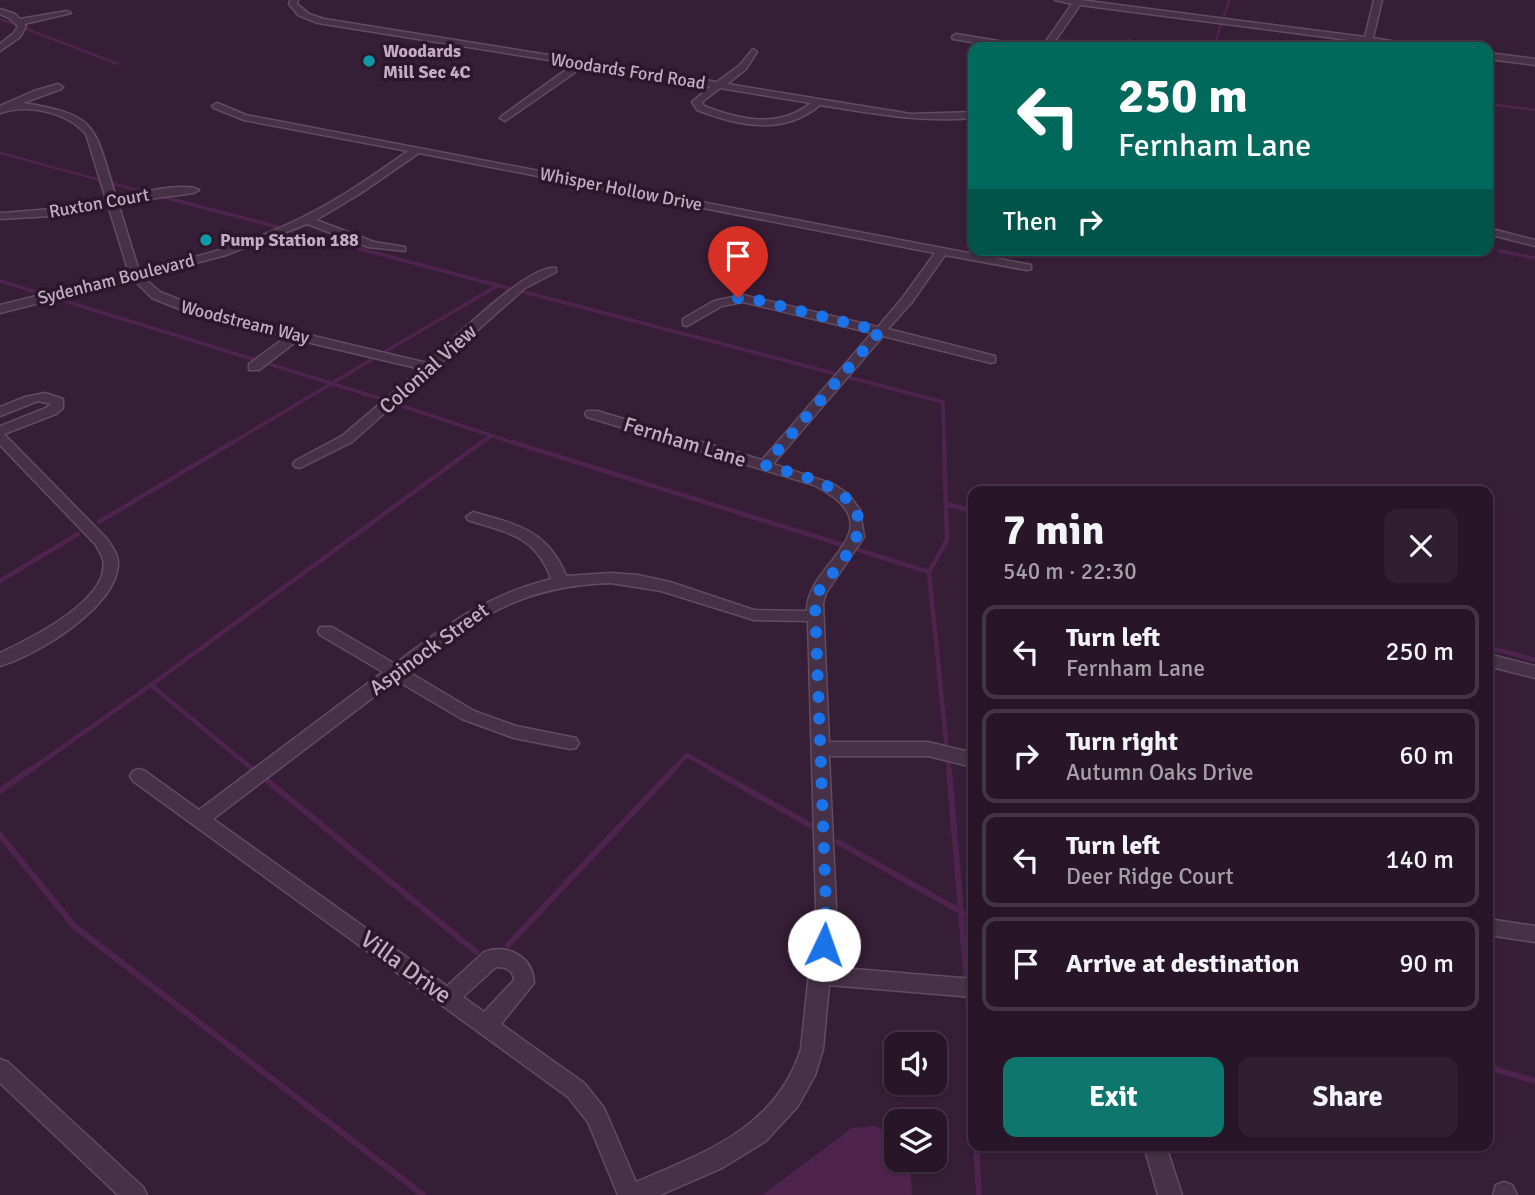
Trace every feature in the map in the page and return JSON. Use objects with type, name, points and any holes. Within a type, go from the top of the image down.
[{"type":"street","name":"Woodards Ford Road","points":[[294,0],[293,4],[300,12],[320,20],[917,117],[968,116]]},
{"type":"street","points":[[1059,0],[1353,42]]},
{"type":"street","points":[[1368,42],[1378,0]]},
{"type":"street","points":[[1050,42],[1078,2]]},
{"type":"street","points":[[0,10],[20,22],[67,13]]},
{"type":"street","points":[[0,48],[18,35],[21,30],[20,22]]},
{"type":"street","points":[[956,37],[986,42]]},
{"type":"street","points":[[753,52],[743,69],[716,85],[697,102],[700,108],[756,121],[788,120],[818,102]]},
{"type":"street","points":[[1493,56],[1535,62]]},
{"type":"street","points":[[505,118],[582,63]]},
{"type":"street","points":[[0,110],[37,93],[58,88]]},
{"type":"street","points":[[12,104],[65,115],[87,126],[135,275]]},
{"type":"street","name":"Whisper Hollow Drive","points":[[217,106],[244,117],[968,256]]},
{"type":"street","name":"Sydenham Boulevard","points":[[0,309],[232,249],[307,220],[340,202],[417,150]]},
{"type":"street","name":"Ruxton Court","points":[[3,216],[30,215],[153,193],[194,190]]},
{"type":"street","points":[[307,220],[372,245],[401,249]]},
{"type":"street","points":[[1493,232],[1535,243]]},
{"type":"street","points":[[765,465],[908,299],[942,251]]},
{"type":"street","name":"Whisper Hollow Drive","points":[[969,256],[1027,267]]},
{"type":"street","name":"Colonial View","points":[[300,464],[347,439],[525,282],[552,270]]},
{"type":"street","name":"Woodstream Way","points":[[135,275],[156,295],[177,306],[429,367]]},
{"type":"street","points":[[687,322],[714,303],[744,298],[991,359]]},
{"type":"street","points":[[254,367],[296,335]]},
{"type":"street","points":[[0,412],[38,397],[50,397],[58,402],[51,411],[0,431]]},
{"type":"street","name":"Fernham Lane","points":[[592,414],[819,482],[847,499],[857,515],[857,537],[818,592],[815,616],[826,906],[812,1049],[804,1075],[790,1099],[758,1133],[731,1150],[632,1195]]},
{"type":"street","points":[[0,437],[103,543],[111,554],[114,565],[108,584],[89,605],[36,642],[0,660]]},
{"type":"street","points":[[473,517],[517,532],[542,545],[552,556],[560,581]]},
{"type":"street","name":"Aspinock Street","points":[[200,819],[459,624],[498,600],[560,581],[627,579],[664,586],[745,613],[815,616]]},
{"type":"street","points":[[326,631],[468,715],[492,725],[570,743]]},
{"type":"street","points":[[1493,661],[1535,672]]},
{"type":"street","points":[[820,749],[928,749],[968,759]]},
{"type":"street","name":"Villa Drive","points":[[139,776],[576,1090],[596,1115],[632,1195]]},
{"type":"street","points":[[1493,928],[1535,934]]},
{"type":"street","points":[[449,998],[491,958],[511,960],[520,965],[524,973],[524,983],[486,1025]]},
{"type":"street","points":[[820,975],[968,988]]},
{"type":"street","points":[[0,1069],[135,1195]]},
{"type":"street","points":[[1156,1151],[1170,1195]]},
{"type":"shaded area","points":[[875,1126],[884,1131],[884,1172],[911,1172],[912,1195],[762,1195],[852,1128]]},
{"type":"waterway","points":[[1223,19],[1229,0]]},
{"type":"waterway","points":[[0,19],[118,64]]},
{"type":"waterway","points":[[1215,42],[1221,23]]},
{"type":"waterway","points":[[1493,105],[1535,110]]},
{"type":"waterway","points":[[0,153],[148,193],[143,192]]},
{"type":"waterway","points":[[160,196],[508,288]]},
{"type":"waterway","points":[[1499,251],[1535,258]]},
{"type":"waterway","points":[[0,281],[332,383]]},
{"type":"waterway","points":[[386,351],[497,286]]},
{"type":"waterway","points":[[524,292],[833,373]]},
{"type":"waterway","points":[[332,383],[371,360]]},
{"type":"waterway","points":[[851,378],[943,402],[944,444]]},
{"type":"waterway","points":[[230,444],[332,383]]},
{"type":"waterway","points":[[332,383],[382,399]]},
{"type":"waterway","points":[[399,405],[517,444]]},
{"type":"waterway","points":[[480,444],[491,436]]},
{"type":"waterway","points":[[99,522],[233,442]]},
{"type":"waterway","points":[[151,685],[482,442]]},
{"type":"waterway","points":[[512,442],[929,572]]},
{"type":"waterway","points":[[929,572],[947,540],[944,442]]},
{"type":"waterway","points":[[946,504],[968,510]]},
{"type":"waterway","points":[[0,581],[78,534]]},
{"type":"waterway","points":[[929,572],[949,771]]},
{"type":"waterway","points":[[1493,648],[1535,660]]},
{"type":"waterway","points":[[29,771],[151,685]]},
{"type":"waterway","points":[[151,685],[251,768]]},
{"type":"waterway","points":[[672,771],[687,755],[715,771]]},
{"type":"waterway","points":[[0,791],[31,769]]},
{"type":"waterway","points":[[508,945],[674,769]]},
{"type":"waterway","points":[[711,769],[810,825]]},
{"type":"waterway","points":[[949,769],[961,912]]},
{"type":"waterway","points":[[268,781],[476,952]]},
{"type":"waterway","points":[[0,835],[74,926],[423,1195]]},
{"type":"waterway","points":[[838,842],[961,912]]},
{"type":"waterway","points":[[961,912],[968,914]]},
{"type":"waterway","points":[[961,912],[967,984]]},
{"type":"waterway","points":[[1493,1068],[1535,1081]]},
{"type":"waterway","points":[[976,1151],[979,1195]]},
{"type":"place","name":"Woodards Mill Sec 4C","points":[[369,61]]},
{"type":"place","name":"Pump Station 188","points":[[206,240]]},
{"type":"route","points":[[738,298],[753,299],[880,331],[765,465],[836,490],[847,499],[857,515],[857,537],[818,592],[815,603],[826,906],[824,945]]}]
